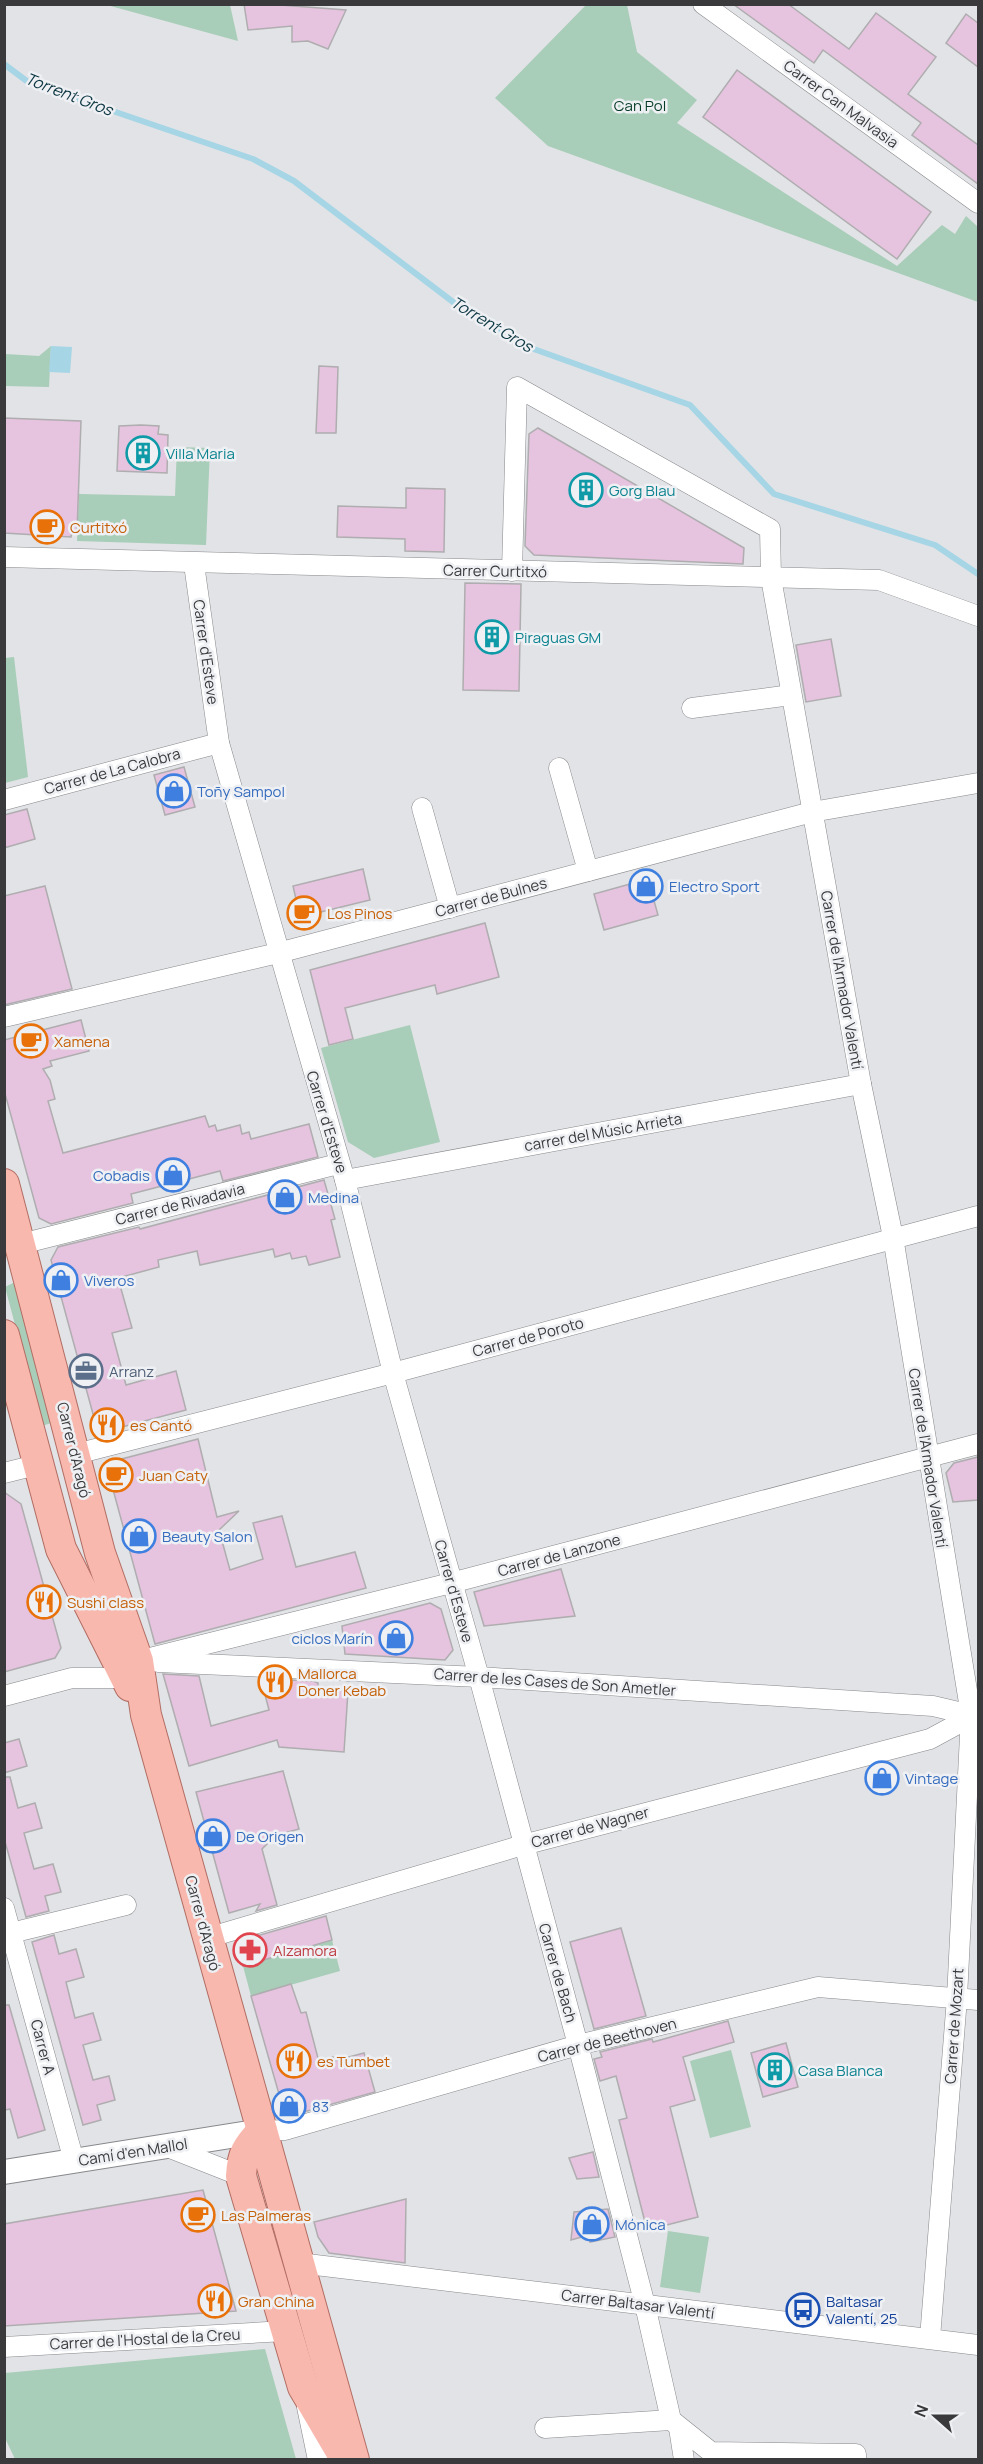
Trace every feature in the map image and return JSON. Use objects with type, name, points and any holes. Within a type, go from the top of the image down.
[{"type":"main road","name":"Carrer d'Aragó","points":[[4,1184],[13,1246],[76,1454],[132,1669],[354,2460]]},
{"type":"main road","points":[[4,1335],[62,1549],[108,1642],[132,1669]]},
{"type":"main road","points":[[40,1464],[76,1454]]},
{"type":"main road","points":[[262,2131],[242,2157],[241,2176],[303,2387],[345,2460]]},
{"type":"street","name":"Carrer Can Malvasia","points":[[703,4],[978,203]]},
{"type":"street","name":"Carrer de l'Armador Valentí","points":[[512,572],[518,387],[770,530],[771,578],[861,1084],[893,1238],[928,1457],[975,1714]]},
{"type":"street","name":"Carrer Curtitxó","points":[[4,557],[194,564],[879,580],[978,615]]},
{"type":"street","name":"Carrer d'Esteve","points":[[194,564],[219,743],[342,1172],[393,1373],[479,1677]]},
{"type":"street","points":[[692,708],[792,695]]},
{"type":"street","name":"Carrer de La Calobra","points":[[4,800],[219,743]]},
{"type":"street","points":[[559,768],[588,871]]},
{"type":"street","name":"Carrer de Bulnes","points":[[4,1017],[278,953],[812,812],[978,783]]},
{"type":"street","points":[[422,808],[450,908]]},
{"type":"street","name":"carrer del Músic Arrieta","points":[[342,1172],[861,1084]]},
{"type":"street","name":"Carrer de Rivadavia","points":[[13,1246],[342,1172]]},
{"type":"street","name":"Carrer de Poroto","points":[[76,1454],[393,1373],[978,1216]]},
{"type":"street","name":"Carrer de Lanzone","points":[[132,1669],[978,1444]]},
{"type":"street","points":[[4,1473],[40,1464]]},
{"type":"street","points":[[4,1696],[72,1678],[132,1669]]},
{"type":"street","name":"Carrer de les Cases de Son Ametler","points":[[132,1669],[479,1677],[933,1706],[975,1714]]},
{"type":"street","name":"Carrer de Bach","points":[[479,1677],[578,2045],[684,2460]]},
{"type":"street","name":"Carrer de Wagner","points":[[207,1938],[523,1845],[930,1739],[975,1714]]},
{"type":"street","name":"Carrer de Mozart","points":[[930,2338],[957,1998],[975,1714]]},
{"type":"street","points":[[11,1933],[126,1905]]},
{"type":"street","name":"Carrer A","points":[[4,1908],[74,2161]]},
{"type":"street","name":"Carrer de Beethoven","points":[[262,2131],[285,2130],[578,2045],[818,1987],[978,2000]]},
{"type":"street","name":"Camí d'en Mallol","points":[[4,2172],[262,2131]]},
{"type":"street","points":[[165,2146],[241,2176]]},
{"type":"street","name":"Carrer Baltasar Valentí","points":[[298,2263],[978,2345]]},
{"type":"street","name":"Carrer de l'Hostal de la Creu","points":[[4,2347],[285,2331]]},
{"type":"street","points":[[303,2387],[318,2460]]},
{"type":"street","points":[[545,2428],[675,2424],[711,2452],[856,2454],[856,2460]]},
{"type":"green space","points":[[107,5],[230,5],[238,41]]},
{"type":"green space","name":"Can Pol","points":[[586,5],[627,5],[637,52],[697,100],[677,123],[897,266],[942,225],[955,234],[966,216],[978,227],[978,302],[548,146],[495,98]]},
{"type":"green space","points":[[51,346],[49,387],[5,386],[5,354],[39,356]]},
{"type":"green space","points":[[177,447],[210,448],[206,545],[77,541],[79,494],[175,496]]},
{"type":"green space","points":[[14,657],[28,777],[5,783],[5,658]]},
{"type":"green space","points":[[410,1025],[440,1142],[374,1158],[348,1142],[321,1048]]},
{"type":"green space","points":[[15,1282],[54,1422],[42,1426],[5,1287]]},
{"type":"green space","points":[[332,1940],[340,1971],[251,1996],[243,1966]]},
{"type":"green space","points":[[731,2050],[751,2127],[710,2138],[690,2061]]},
{"type":"green space","points":[[668,2231],[709,2237],[700,2293],[660,2287]]},
{"type":"green space","points":[[265,2349],[296,2459],[15,2459],[5,2438],[5,2373]]},
{"type":"water","points":[[51,346],[72,347],[70,373],[49,372]]},
{"type":"building","points":[[244,4],[346,10],[328,49],[308,41],[292,42],[292,26],[248,30]]},
{"type":"building","points":[[733,4],[788,4],[849,49],[876,13],[936,57],[908,94],[978,145],[978,184],[912,135],[921,123],[823,50],[814,63]]},
{"type":"building","points":[[966,14],[978,23],[978,67],[946,43]]},
{"type":"building","points":[[737,70],[931,212],[897,259],[703,117]]},
{"type":"building","points":[[319,366],[338,367],[336,433],[316,433]]},
{"type":"building","points":[[4,418],[81,421],[77,532],[72,532],[71,537],[4,533]]},
{"type":"building","name":"Villa Maria","points":[[119,426],[159,426],[158,434],[168,435],[167,473],[117,471]]},
{"type":"building","name":"Gorg Blau","points":[[538,428],[744,548],[743,564],[534,555],[525,546],[529,434]]},
{"type":"building","points":[[406,488],[445,489],[444,552],[405,551],[405,539],[337,537],[338,506],[406,508]]},
{"type":"building","name":"Piraguas GM","points":[[465,583],[521,584],[519,691],[463,690]]},
{"type":"building","points":[[831,639],[841,696],[806,702],[796,645]]},
{"type":"building","name":"Toñy Sampol","points":[[184,767],[195,807],[165,815],[154,775]]},
{"type":"building","points":[[27,809],[35,839],[4,848],[4,815]]},
{"type":"building","points":[[363,869],[370,900],[300,917],[293,886]]},
{"type":"building","points":[[648,879],[658,915],[604,930],[594,894]]},
{"type":"building","points":[[45,886],[72,989],[4,1005],[4,896]]},
{"type":"building","points":[[485,923],[499,977],[437,994],[435,985],[345,1008],[353,1039],[329,1045],[310,970]]},
{"type":"building","points":[[81,1020],[89,1051],[50,1061],[52,1066],[43,1069],[50,1080],[55,1099],[48,1101],[63,1153],[205,1116],[209,1127],[215,1125],[217,1131],[240,1125],[242,1134],[249,1132],[251,1139],[309,1124],[318,1157],[223,1181],[220,1171],[131,1194],[133,1203],[51,1224],[39,1218],[4,1090],[4,1040]]},
{"type":"building","points":[[324,1180],[335,1219],[331,1220],[340,1257],[309,1265],[306,1256],[292,1259],[290,1253],[275,1257],[273,1249],[200,1265],[197,1251],[158,1260],[159,1267],[118,1278],[132,1328],[112,1333],[126,1385],[176,1371],[186,1410],[107,1431],[96,1425],[51,1260],[58,1247],[139,1227],[140,1229]]},
{"type":"building","points":[[198,1439],[217,1517],[239,1511],[219,1530],[230,1570],[263,1559],[253,1523],[282,1516],[296,1567],[355,1552],[366,1588],[155,1644],[108,1471],[114,1461]]},
{"type":"building","points":[[978,1457],[978,1500],[953,1502],[946,1473],[954,1463]]},
{"type":"building","points":[[4,1492],[21,1504],[61,1648],[55,1658],[4,1672]]},
{"type":"building","points":[[561,1569],[575,1616],[484,1626],[474,1592]]},
{"type":"building","name":"ciclos Marín","points":[[430,1603],[441,1609],[453,1650],[445,1660],[345,1654],[342,1626]]},
{"type":"building","points":[[163,1674],[199,1676],[211,1726],[269,1710],[262,1683],[264,1679],[313,1681],[318,1683],[318,1689],[348,1691],[344,1752],[279,1747],[277,1740],[189,1766]]},
{"type":"building","points":[[19,1739],[27,1766],[4,1773],[4,1743]]},
{"type":"building","points":[[283,1771],[299,1829],[266,1838],[268,1843],[262,1849],[277,1905],[256,1911],[260,1904],[229,1913],[196,1792]]},
{"type":"building","points":[[4,1777],[10,1777],[18,1808],[35,1803],[42,1828],[24,1833],[34,1869],[53,1864],[61,1892],[45,1896],[49,1911],[26,1917],[4,1838]]},
{"type":"building","points":[[326,1916],[332,1940],[243,1966],[237,1945],[239,1941]]},
{"type":"building","points":[[621,1928],[646,2016],[594,2029],[570,1942]]},
{"type":"building","points":[[54,1935],[59,1954],[76,1949],[84,1977],[66,1982],[75,2018],[93,2013],[101,2040],[83,2045],[93,2080],[109,2076],[115,2100],[97,2105],[101,2120],[83,2125],[32,1942]]},
{"type":"building","points":[[291,1984],[301,2013],[306,2012],[319,2062],[333,2057],[334,2061],[364,2053],[375,2092],[293,2115],[283,2108],[251,1996]]},
{"type":"building","points":[[4,2005],[9,2005],[45,2130],[18,2138],[10,2109],[4,2110]]},
{"type":"building","points":[[728,2021],[734,2042],[683,2057],[695,2100],[670,2107],[698,2217],[647,2230],[619,2120],[627,2118],[616,2076],[600,2081],[594,2059],[602,2057],[600,2052],[652,2039],[653,2042]]},
{"type":"building","name":"Casa Blanca","points":[[786,2043],[798,2087],[763,2097],[751,2053]]},
{"type":"building","points":[[593,2152],[599,2177],[577,2179],[569,2158]]},
{"type":"building","points":[[203,2190],[236,2311],[4,2326],[4,2224]]},
{"type":"building","points":[[406,2199],[405,2263],[329,2253],[318,2237],[314,2222]]},
{"type":"building","name":"Mónica","points":[[608,2209],[615,2237],[590,2242],[589,2235],[571,2240],[574,2212]]},
{"type":"waterway","name":"Torrent Gros","points":[[4,64],[28,82],[253,159],[294,181],[461,308],[531,348],[690,405],[774,494],[935,545],[978,574]]},
{"type":"place","name":"Villa Maria","points":[[143,453]]},
{"type":"place","name":"Gorg Blau","points":[[586,490]]},
{"type":"place","name":"Curtitxó","points":[[47,527]]},
{"type":"place","name":"Piraguas GM","points":[[492,637]]},
{"type":"place","name":"Toñy Sampol","points":[[174,791]]},
{"type":"place","name":"Electro Sport","points":[[646,886]]},
{"type":"place","name":"Los Pinos","points":[[304,913]]},
{"type":"place","name":"Xamena","points":[[31,1041]]},
{"type":"place","name":"Cobadis","points":[[173,1175]]},
{"type":"place","name":"Medina","points":[[285,1197]]},
{"type":"place","name":"Viveros","points":[[61,1280]]},
{"type":"place","name":"Arranz","points":[[86,1371]]},
{"type":"place","name":"es Cantó","points":[[107,1425]]},
{"type":"place","name":"Juan Caty","points":[[116,1475]]},
{"type":"place","name":"Beauty Salon","points":[[139,1536]]},
{"type":"place","name":"Sushi class","points":[[44,1602]]},
{"type":"place","name":"ciclos Marín","points":[[396,1638]]},
{"type":"place","name":"Mallorca Doner Kebab","points":[[275,1682]]},
{"type":"place","name":"Vintage","points":[[882,1778]]},
{"type":"place","name":"De Origen","points":[[213,1836]]},
{"type":"place","name":"Alzamora","points":[[250,1950]]},
{"type":"place","name":"es Tumbet","points":[[294,2061]]},
{"type":"place","name":"Casa Blanca","points":[[775,2070]]},
{"type":"place","name":"83","points":[[289,2106]]},
{"type":"place","name":"Las Palmeras","points":[[198,2215]]},
{"type":"place","name":"Mónica","points":[[592,2224]]},
{"type":"place","name":"Gran China","points":[[215,2301]]},
{"type":"place","name":"Baltasar Valentí, 25","points":[[803,2310]]}]
